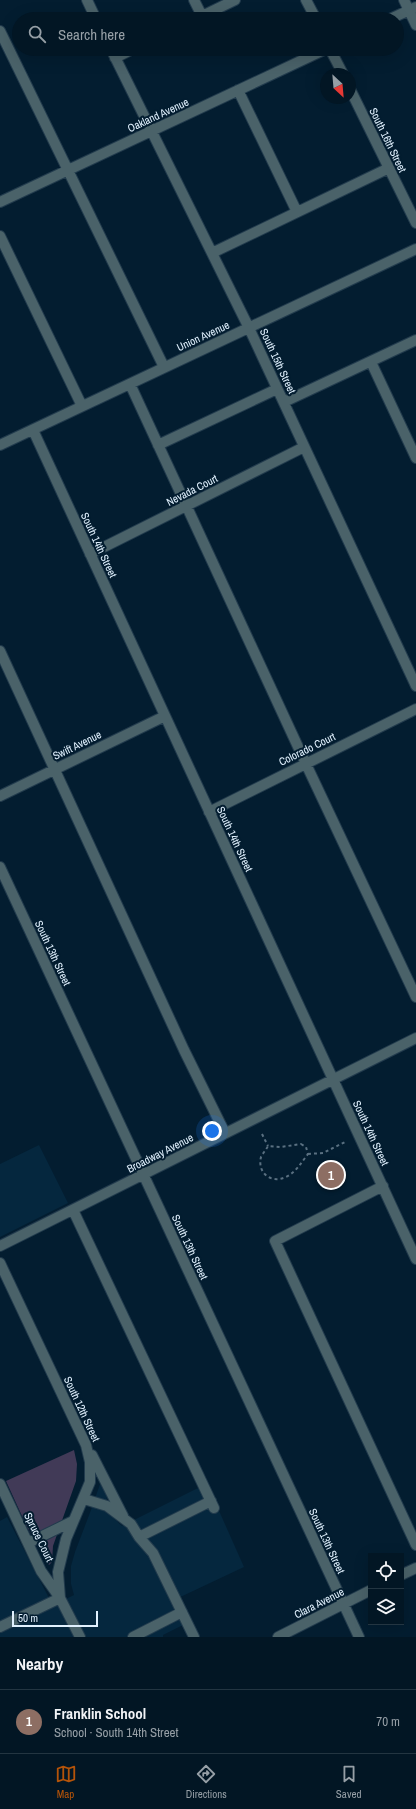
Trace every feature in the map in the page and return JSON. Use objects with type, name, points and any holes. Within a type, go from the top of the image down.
[{"type":"street","points":[[87,0],[93,12]]},
{"type":"street","points":[[194,0],[197,12]]},
{"type":"street","points":[[211,12],[236,0]]},
{"type":"street","points":[[306,0],[312,12]]},
{"type":"street","points":[[404,0],[412,8],[416,25]]},
{"type":"street","points":[[0,31],[12,56]]},
{"type":"street","points":[[12,56],[164,367]]},
{"type":"street","name":"South 15th Street","points":[[114,56],[249,328],[416,686]]},
{"type":"street","name":"Oakland Avenue","points":[[0,202],[311,56]]},
{"type":"street","points":[[334,56],[340,68]]},
{"type":"street","points":[[238,90],[297,212]]},
{"type":"street","name":"South 16th Street","points":[[356,101],[416,223]]},
{"type":"street","points":[[212,253],[389,168]]},
{"type":"street","points":[[0,236],[82,406]]},
{"type":"street","name":"Union Avenue","points":[[0,444],[33,430],[416,249]]},
{"type":"street","points":[[284,402],[416,340]]},
{"type":"street","points":[[371,362],[416,458]]},
{"type":"street","points":[[130,384],[186,507],[416,997]]},
{"type":"street","points":[[158,445],[277,389]]},
{"type":"street","name":"South 14th Street","points":[[33,430],[416,1259]]},
{"type":"street","name":"Nevada Court","points":[[90,554],[304,447]]},
{"type":"street","points":[[0,651],[56,769],[184,1050],[225,1133]]},
{"type":"street","name":"Colorado Court","points":[[209,812],[416,709]]},
{"type":"street","name":"Swift Avenue","points":[[0,796],[165,716]]},
{"type":"street","name":"South 13th Street","points":[[0,867],[359,1637]]},
{"type":"street","name":"Broadway Avenue","points":[[0,1246],[416,1038]]},
{"type":"street","points":[[382,1186],[275,1241],[416,1545]]},
{"type":"street","points":[[73,1210],[212,1505],[139,1537]]},
{"type":"street","name":"South 12th Street","points":[[0,1263],[86,1445],[91,1472],[90,1482],[84,1499],[73,1521],[58,1567],[60,1598],[80,1637]]},
{"type":"street","points":[[86,1445],[123,1516]]},
{"type":"street","name":"Spruce Court","points":[[0,1484],[45,1577],[60,1598]]},
{"type":"street","points":[[84,1499],[107,1506],[123,1516],[131,1524],[139,1537],[153,1553],[194,1637]]},
{"type":"street","points":[[28,1542],[73,1521]]},
{"type":"street","points":[[404,1574],[416,1568]]},
{"type":"street","name":"Clara Avenue","points":[[278,1637],[368,1592]]},
{"type":"street","points":[[0,1627],[60,1598]]},
{"type":"street","points":[[133,1637],[182,1612]]},
{"type":"path","points":[[262,1134],[268,1146]]},
{"type":"path","points":[[308,1154],[323,1153],[347,1141]]},
{"type":"path","points":[[268,1146],[281,1147],[301,1144],[306,1147],[308,1154]]},
{"type":"path","points":[[268,1146],[262,1157],[262,1168],[266,1177],[274,1180],[281,1179],[289,1175],[300,1165],[308,1154]]},
{"type":"shaded area","points":[[39,1145],[68,1203],[0,1237],[0,1164]]},
{"type":"shaded area","points":[[74,1450],[77,1464],[76,1481],[53,1546],[52,1562],[49,1565],[27,1527],[6,1481]]},
{"type":"shaded area","points":[[100,1484],[107,1495],[106,1511],[122,1526],[202,1486],[216,1504],[244,1567],[174,1600],[185,1624],[163,1635],[163,1637],[0,1637],[0,1631],[74,1595],[71,1584],[71,1566]]},
{"type":"shaded area","points":[[7,1517],[49,1598],[0,1622],[0,1521]]},
{"type":"place","name":"Franklin School","points":[[331,1175]]}]
